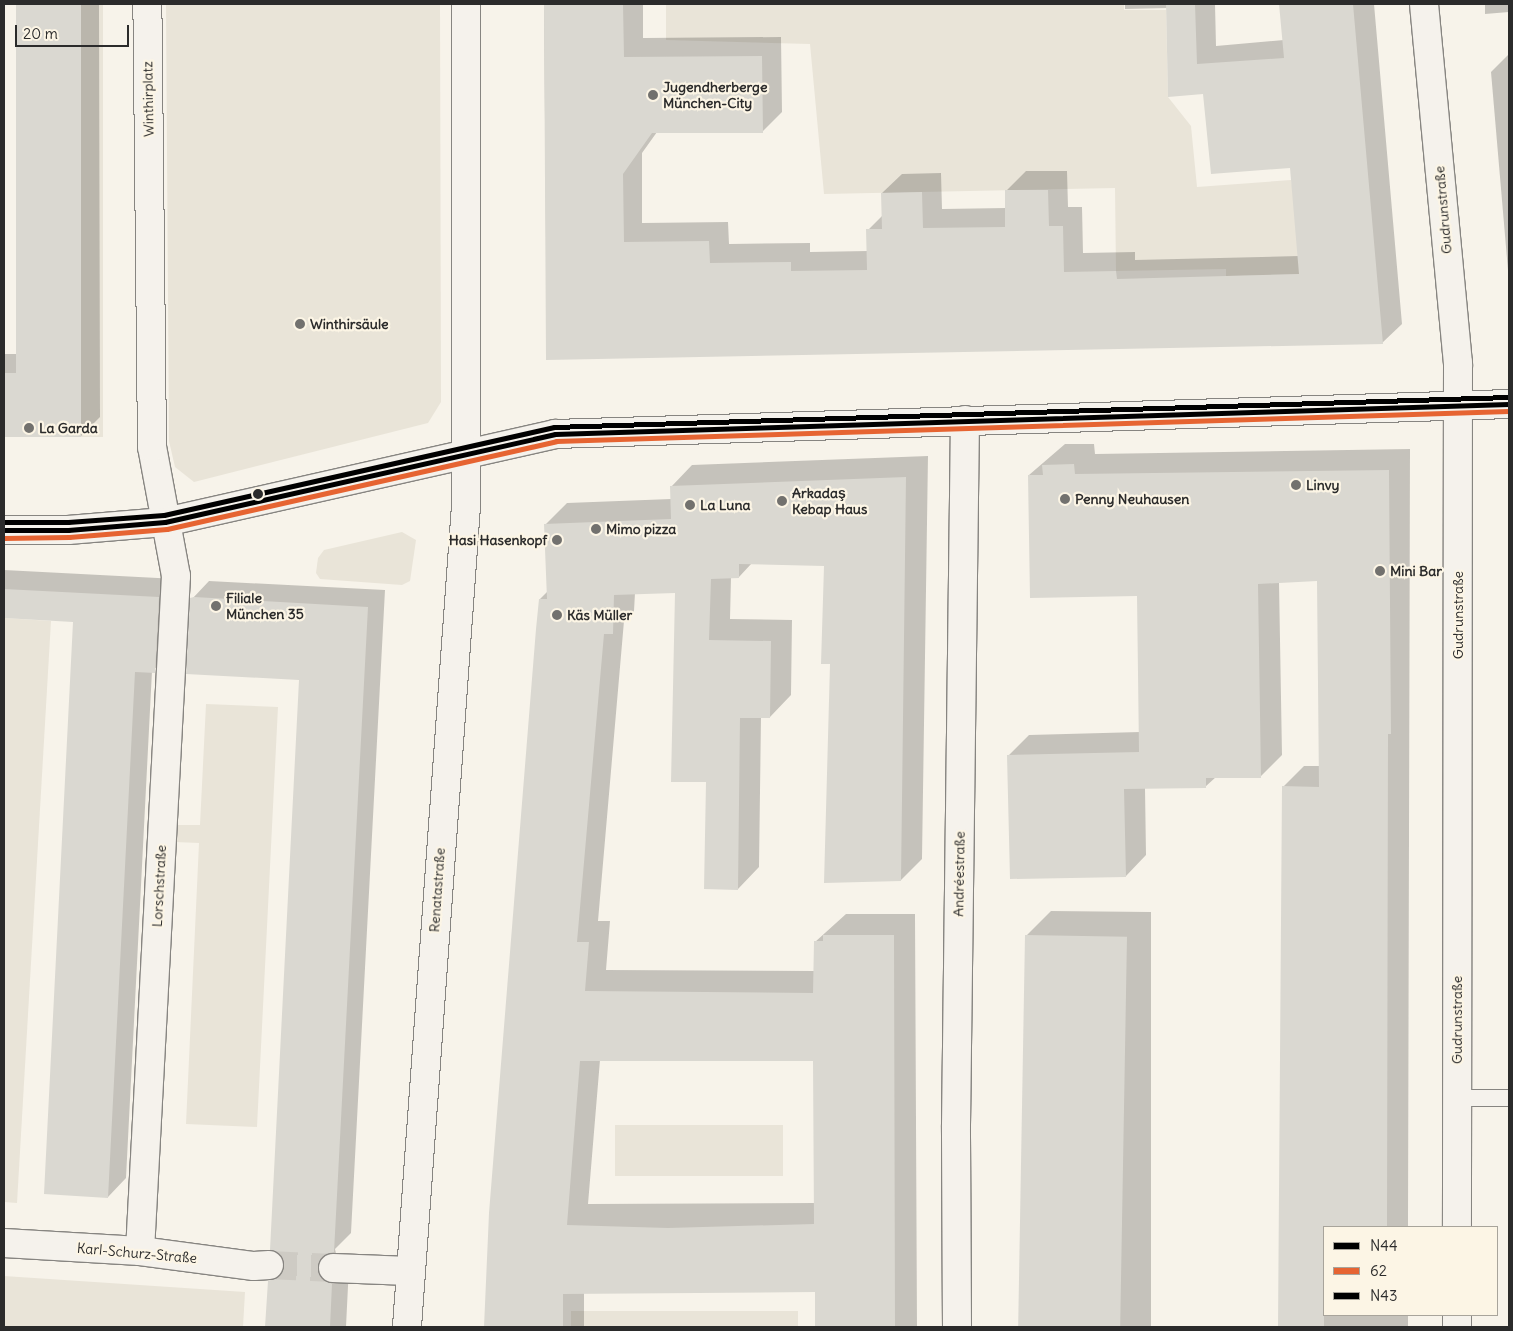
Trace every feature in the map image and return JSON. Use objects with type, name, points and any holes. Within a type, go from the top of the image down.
[{"type":"street","name":"Winthirplatz","points":[[147,4],[152,447],[165,522]]},
{"type":"street","points":[[465,452],[466,4]]},
{"type":"street","name":"Gudrunstraße","points":[[1424,4],[1458,363],[1457,1226]]},
{"type":"street","points":[[4,530],[68,530],[165,522],[465,452],[555,434],[1509,404]]},
{"type":"street","name":"Andréestraße","points":[[957,1327],[956,1125],[965,420]]},
{"type":"street","name":"Renatastraße","points":[[407,1327],[409,1271],[466,506],[465,452]]},
{"type":"street","name":"Lorschstraße","points":[[140,1251],[176,576],[165,522]]},
{"type":"street","name":"Karl-Schurz-Straße","points":[[4,1243],[140,1251],[254,1266],[269,1265]]},
{"type":"street","points":[[333,1268],[409,1271]]},
{"type":"lane","points":[[1456,1098],[1509,1098]]},
{"type":"shaded area","points":[[81,4],[103,4],[103,437],[81,437]]},
{"type":"shaded area","points":[[166,4],[440,4],[441,402],[428,423],[194,482],[175,467],[169,441]]},
{"type":"shaded area","points":[[666,4],[1124,4],[1124,10],[1166,10],[1168,97],[1191,126],[1197,187],[1291,180],[1310,274],[1226,276],[1226,269],[1116,271],[1115,188],[824,194],[810,44],[666,40]]},
{"type":"shaded area","points":[[402,532],[416,540],[410,581],[402,585],[320,579],[316,573],[318,558],[324,550]]},
{"type":"shaded area","points":[[4,618],[51,621],[17,1203],[4,1202]]},
{"type":"shaded area","points":[[206,704],[278,707],[257,1127],[186,1124],[199,843],[175,842],[175,825],[200,825]]},
{"type":"shaded area","points":[[615,1125],[783,1125],[783,1176],[615,1176]]},
{"type":"shaded area","points":[[4,1276],[245,1292],[243,1327],[4,1327]]},
{"type":"shaded area","points":[[571,1311],[798,1311],[798,1327],[571,1327]]},
{"type":"building","points":[[16,4],[81,4],[81,437],[4,437],[4,373],[16,373]]},
{"type":"building","points":[[544,4],[623,4],[624,57],[762,56],[763,133],[652,133],[623,174],[624,242],[709,241],[710,263],[791,262],[791,271],[867,270],[866,229],[882,229],[881,193],[922,192],[923,228],[1005,227],[1005,190],[1048,190],[1049,226],[1063,226],[1064,272],[1116,271],[1117,279],[1299,274],[1290,168],[1211,174],[1203,94],[1168,97],[1166,4],[1195,4],[1197,64],[1284,58],[1279,4],[1353,4],[1383,344],[546,360]]},
{"type":"building","points":[[1074,464],[1075,474],[1389,470],[1391,734],[1388,734],[1387,1226],[1323,1226],[1324,1327],[1278,1327],[1282,786],[1319,787],[1317,581],[1258,584],[1261,778],[1206,778],[1206,788],[1124,789],[1126,877],[1010,879],[1007,755],[1139,752],[1137,596],[1030,598],[1028,475],[1043,475],[1042,465]]},
{"type":"building","points":[[906,477],[901,881],[824,883],[830,664],[821,664],[824,566],[739,564],[739,578],[711,579],[709,640],[771,641],[770,718],[740,718],[738,890],[704,889],[706,782],[671,782],[675,593],[614,595],[613,634],[604,634],[577,942],[589,942],[585,991],[813,993],[814,941],[823,941],[823,935],[894,935],[895,1327],[815,1327],[815,1292],[563,1294],[563,1327],[484,1327],[489,1213],[536,629],[539,599],[547,599],[544,524],[671,519],[670,486]],"holes":[[[580,1061],[813,1061],[814,1224],[668,1228],[567,1225]]]},
{"type":"building","points":[[4,589],[159,597],[155,673],[135,672],[108,1198],[44,1194],[73,622],[4,618]]},
{"type":"building","points":[[190,598],[368,607],[334,1252],[325,1254],[317,1267],[319,1276],[332,1284],[330,1327],[265,1327],[268,1281],[278,1278],[285,1264],[282,1256],[270,1250],[299,680],[186,674]]},
{"type":"building","points":[[1025,935],[1127,937],[1120,1327],[1018,1327]]},
{"type":"tunnel","points":[[269,1265],[333,1268]]},
{"type":"transit line","name":"N43","points":[[4,522],[68,522],[164,515],[554,427],[1509,397]]},
{"type":"transit line","name":"N44","points":[[4,530],[68,530],[165,522],[555,434],[1509,404]]},
{"type":"transit line","name":"62","points":[[4,538],[69,537],[167,529],[556,441],[1509,411]]},
{"type":"place","name":"Jugendherberge München-City","points":[[653,95]]},
{"type":"place","name":"Winthirsäule","points":[[300,324]]},
{"type":"place","name":"La Garda","points":[[29,428]]},
{"type":"place","name":"Linvy","points":[[1296,485]]},
{"type":"place","name":"Penny Neuhausen","points":[[1065,499]]},
{"type":"place","name":"Arkadaş Kebap Haus","points":[[782,501]]},
{"type":"place","name":"La Luna","points":[[690,505]]},
{"type":"place","name":"Mimo pizza","points":[[596,529]]},
{"type":"place","name":"Hasi Hasenkopf","points":[[557,540]]},
{"type":"place","name":"Mini Bar","points":[[1380,571]]},
{"type":"place","name":"Filiale München 35","points":[[216,606]]},
{"type":"place","name":"Käs Müller","points":[[557,615]]}]
